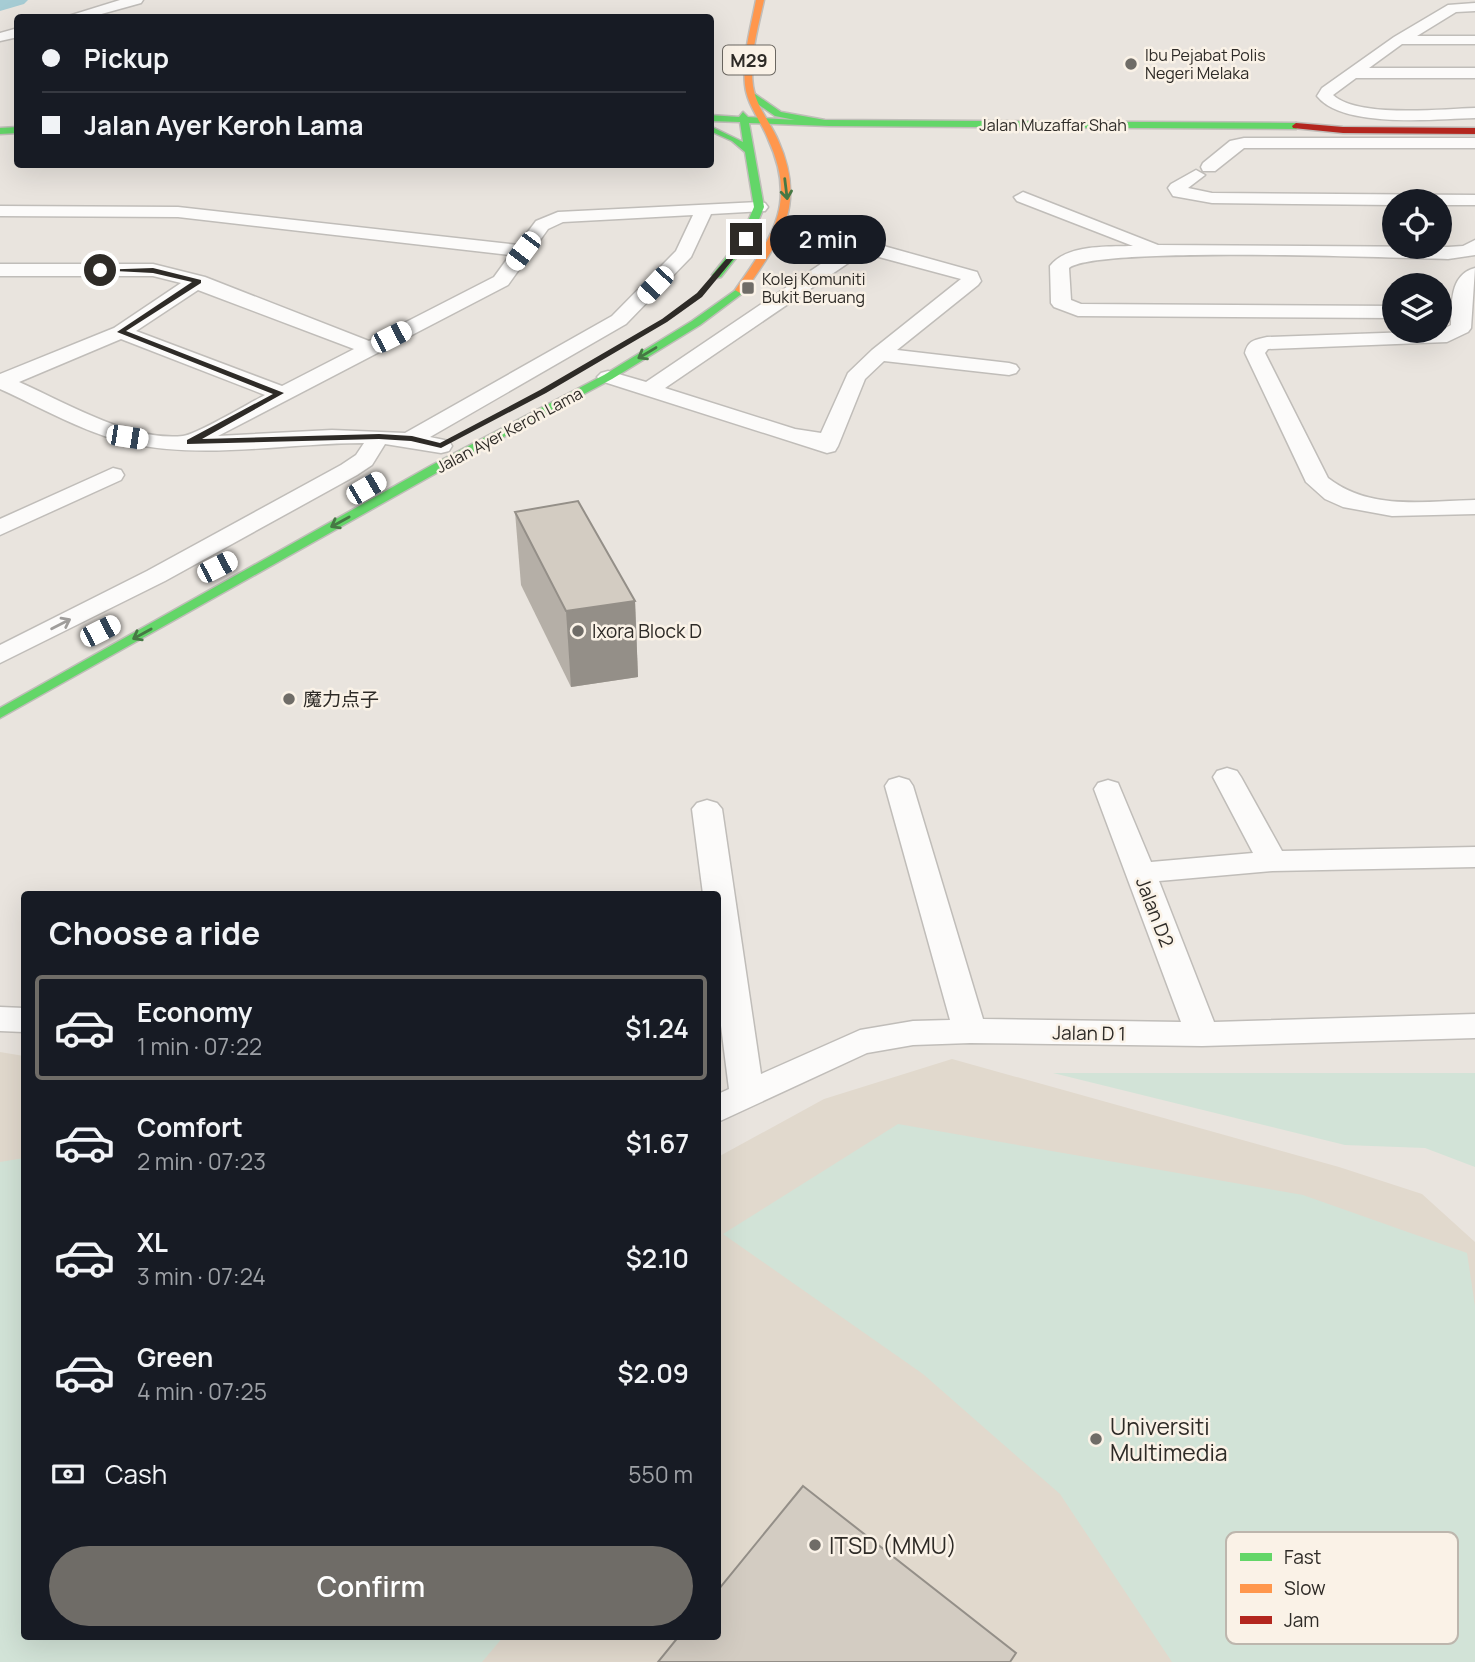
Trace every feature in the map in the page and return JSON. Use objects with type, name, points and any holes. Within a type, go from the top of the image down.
[{"type":"main road","name":"Jalan Ayer Keroh Lama","points":[[748,0],[733,62],[759,207]]},
{"type":"main road","name":"Jalan Ayer Keroh Lama","points":[[739,98],[749,87],[750,53],[760,0]]},
{"type":"main road","name":"Jalan Ayer Keroh Lama","points":[[0,714],[436,468],[608,377],[696,323],[737,292],[777,239],[788,207],[787,185],[776,149],[763,122],[739,98]]},
{"type":"main road","points":[[714,114],[739,98],[760,105],[777,115],[837,123]]},
{"type":"main road","points":[[714,117],[745,122]]},
{"type":"main road","points":[[714,126],[745,122]]},
{"type":"main road","name":"Jalan Muzaffar Shah","points":[[745,122],[1321,126],[1340,123],[1475,124]]},
{"type":"main road","points":[[776,149],[778,141],[786,132],[837,123]]},
{"type":"main road","name":"Jalan Muzaffar Shah","points":[[1321,126],[1343,130],[1475,131]]},
{"type":"main road","points":[[714,128],[735,139],[751,153]]},
{"type":"main road","points":[[707,286],[746,239],[759,207]]},
{"type":"main road","points":[[0,707],[40,691]]},
{"type":"street","points":[[84,14],[136,0]]},
{"type":"street","points":[[1475,7],[1452,8],[1399,40],[1327,91],[1327,101],[1333,106],[1371,113],[1475,113]]},
{"type":"street","points":[[1399,40],[1475,40]]},
{"type":"street","points":[[1352,73],[1475,73]]},
{"type":"street","points":[[1475,143],[1244,143],[1236,145],[1177,188],[1184,195],[1212,198],[1475,200]]},
{"type":"street","points":[[1023,197],[1161,250]]},
{"type":"street","points":[[190,442],[280,393],[501,281],[542,225],[558,217],[759,207]]},
{"type":"street","points":[[415,448],[619,320],[684,253],[705,209]]},
{"type":"street","points":[[0,211],[178,212],[523,251]]},
{"type":"street","points":[[1382,312],[1078,310],[1061,303],[1059,266],[1068,259],[1097,253],[1161,250],[1448,253],[1468,251],[1475,247]]},
{"type":"street","points":[[608,377],[649,390],[719,421],[823,441],[855,377],[879,354],[971,281],[970,276],[880,251],[853,251],[649,390]]},
{"type":"street","points":[[0,270],[153,270],[198,281],[369,348]]},
{"type":"street","points":[[1475,274],[1463,286],[1461,328],[1454,334],[1430,338],[1267,343],[1257,346],[1255,353],[1318,482],[1330,494],[1359,505],[1475,508]]},
{"type":"street","points":[[0,381],[121,332],[198,281]]},
{"type":"street","points":[[121,332],[280,393]]},
{"type":"street","points":[[879,354],[1009,369]]},
{"type":"street","points":[[0,381],[127,437],[190,442],[379,437],[415,448],[446,443]]},
{"type":"street","points":[[0,654],[156,576],[349,470],[364,460],[379,437]]},
{"type":"street","points":[[0,528],[113,475]]},
{"type":"street","points":[[1227,777],[1272,861]]},
{"type":"street","points":[[899,786],[970,1031]]},
{"type":"street","name":"Jalan D2","points":[[1108,789],[1202,1034]]},
{"type":"street","points":[[707,809],[714,891]]},
{"type":"street","points":[[1140,873],[1272,861],[1475,857]]},
{"type":"street","points":[[721,973],[732,1102]]},
{"type":"street","points":[[0,1019],[21,1020]]},
{"type":"street","name":"Jalan D 1","points":[[732,1102],[860,1042],[914,1033],[970,1031],[1202,1034],[1475,1026]]},
{"type":"shaded area","name":"Universiti Multimedia","points":[[0,1052],[21,1056],[21,1640],[721,1640],[721,1155],[824,1099],[952,1059],[1339,1167],[1422,1194],[1475,1242],[1475,1662],[0,1662]]},
{"type":"green space","points":[[1053,1073],[1475,1073],[1475,1167],[1425,1148],[1345,1145]]},
{"type":"green space","points":[[898,1124],[1303,1195],[1467,1253],[1475,1306],[1475,1662],[1172,1662],[1060,1494],[923,1374],[723,1234]]},
{"type":"green space","points":[[21,1158],[21,1640],[501,1640],[482,1662],[0,1662],[0,1162]]},
{"type":"building","points":[[578,501],[635,601],[566,611],[515,512]]},
{"type":"building","name":"ITSD (MMU)","points":[[803,1486],[1016,1653],[1010,1662],[658,1662],[676,1640],[721,1640],[721,1586]]},
{"type":"waterway","points":[[0,5],[17,0]]},
{"type":"traffic: fast","points":[[752,96],[778,114],[829,123]]},
{"type":"traffic: fast","points":[[717,275],[746,239],[759,207],[743,115]]},
{"type":"traffic: fast","points":[[714,118],[785,122],[1296,126]]},
{"type":"traffic: fast","points":[[0,131],[14,130]]},
{"type":"traffic: fast","points":[[714,130],[735,139],[751,153]]},
{"type":"traffic: fast","points":[[0,714],[436,468],[608,377],[696,323],[740,290]]},
{"type":"traffic: slow","points":[[740,290],[776,236],[787,203],[787,184],[782,163],[755,105],[749,85],[750,53],[760,0]]},
{"type":"traffic: jam","points":[[1296,126],[1343,130],[1475,131]]},
{"type":"place","name":"Ibu Pejabat Polis Negeri Melaka","points":[[1131,64]]},
{"type":"place","name":"Kolej Komuniti Bukit Beruang","points":[[748,288]]},
{"type":"place","name":"Ixora Block D","points":[[578,631]]},
{"type":"place","name":"魔力点子","points":[[289,699]]},
{"type":"place","name":"Universiti Multimedia","points":[[1096,1439]]},
{"type":"place","name":"ITSD (MMU)","points":[[815,1545]]},
{"type":"route","points":[[100,270],[153,270],[198,281],[121,332],[280,393],[190,442],[379,437],[412,438],[441,446],[596,362],[664,321],[699,295],[746,239]]}]
